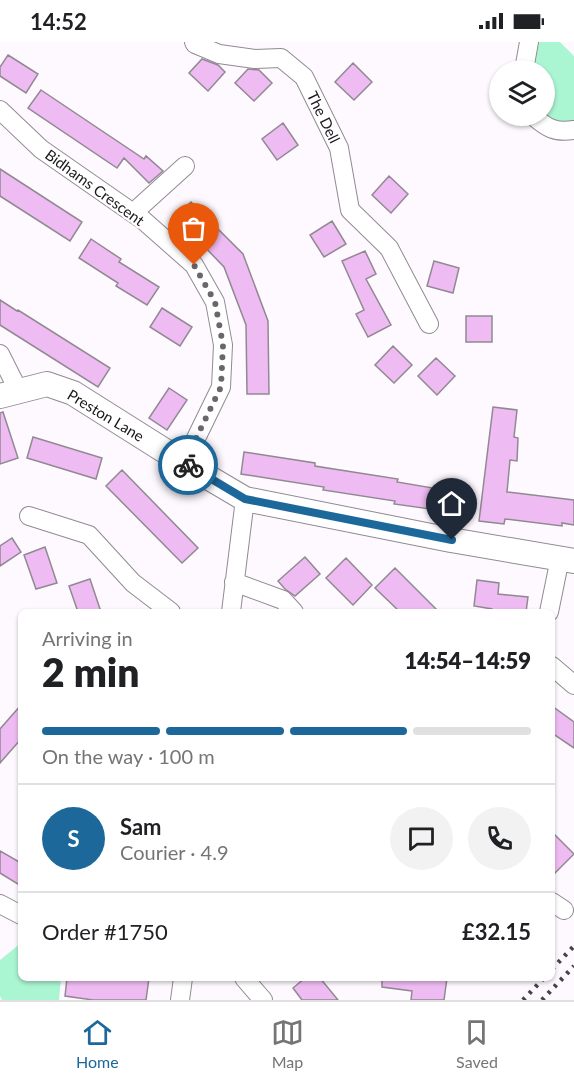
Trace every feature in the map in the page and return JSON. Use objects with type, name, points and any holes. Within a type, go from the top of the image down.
[{"type":"street","name":"The Dell","points":[[194,42],[219,54],[255,59],[281,58],[304,76],[339,147],[350,210],[389,248],[429,324]]},
{"type":"street","points":[[526,60],[529,42]]},
{"type":"street","name":"Bidhams Crescent","points":[[0,110],[41,149],[143,220],[194,265],[215,302],[223,345],[221,387],[184,463]]},
{"type":"street","points":[[545,126],[561,132],[574,130]]},
{"type":"street","points":[[133,213],[184,166]]},
{"type":"street","name":"Preston Lane","points":[[0,354],[9,393],[47,384],[73,393],[245,499],[567,560]]},
{"type":"street","points":[[231,609],[245,499]]},
{"type":"street","points":[[29,516],[89,535],[134,583],[167,609]]},
{"type":"street","points":[[550,609],[567,560]]},
{"type":"street","points":[[234,582],[283,600],[291,609]]},
{"type":"street","points":[[555,669],[574,686]]},
{"type":"street","points":[[0,904],[18,913]]},
{"type":"street","points":[[180,1000],[183,981]]},
{"type":"street","points":[[247,981],[263,1000]]},
{"type":"green space","points":[[539,42],[560,42],[574,56],[574,123],[564,126],[555,122],[555,60],[536,60]]},
{"type":"green space","points":[[18,945],[18,981],[61,981],[59,1000],[2,1000],[0,960]]},
{"type":"building","points":[[8,55],[38,74],[26,93],[0,76],[0,67]]},
{"type":"building","points":[[202,59],[218,65],[225,72],[208,91],[189,73]]},
{"type":"building","points":[[353,63],[372,82],[354,100],[335,82]]},
{"type":"building","points":[[248,69],[259,70],[272,83],[254,101],[235,83]]},
{"type":"building","points":[[41,90],[144,159],[146,156],[163,171],[149,183],[124,158],[117,168],[28,108]]},
{"type":"building","points":[[283,123],[298,145],[277,160],[262,139]]},
{"type":"building","points":[[0,169],[82,222],[70,241],[0,196]]},
{"type":"building","points":[[389,176],[408,194],[391,213],[372,195]]},
{"type":"building","points":[[191,202],[243,254],[268,321],[269,394],[247,394],[246,325],[224,267],[176,217]]},
{"type":"building","points":[[332,221],[346,244],[324,257],[310,235]]},
{"type":"building","points":[[91,239],[121,259],[119,262],[159,287],[147,305],[116,286],[118,283],[79,258]]},
{"type":"building","points":[[365,251],[376,274],[366,279],[391,325],[368,337],[356,314],[364,310],[342,261]]},
{"type":"building","points":[[434,261],[459,268],[453,293],[427,286]]},
{"type":"building","points":[[0,300],[110,368],[98,387],[0,325]]},
{"type":"building","points":[[162,308],[192,327],[180,346],[150,327]]},
{"type":"building","points":[[466,316],[492,316],[492,342],[466,342]]},
{"type":"building","points":[[393,346],[412,365],[394,383],[375,365]]},
{"type":"building","points":[[436,358],[455,376],[437,395],[418,376]]},
{"type":"building","points":[[169,388],[187,400],[167,430],[149,418]]},
{"type":"building","points":[[493,407],[517,410],[514,437],[518,438],[517,461],[510,460],[507,492],[574,500],[574,525],[562,523],[562,526],[505,519],[504,524],[479,521]]},
{"type":"building","points":[[3,412],[18,458],[0,464],[0,413]]},
{"type":"building","points":[[33,437],[102,458],[96,479],[27,458]]},
{"type":"building","points":[[244,452],[315,463],[315,466],[398,479],[397,482],[433,488],[430,509],[323,490],[324,487],[241,474]]},
{"type":"building","points":[[122,470],[198,548],[182,563],[106,486]]},
{"type":"building","points":[[12,538],[21,552],[0,566],[0,546]]},
{"type":"building","points":[[45,547],[57,583],[36,589],[24,555]]},
{"type":"building","points":[[305,557],[320,574],[295,596],[278,581]]},
{"type":"building","points":[[346,558],[372,585],[353,605],[326,578]]},
{"type":"building","points":[[395,568],[436,609],[397,609],[375,588]]},
{"type":"building","points":[[90,579],[100,609],[77,609],[69,586]]},
{"type":"building","points":[[477,580],[499,583],[498,594],[528,597],[526,609],[492,609],[474,606]]},
{"type":"building","points":[[18,708],[18,742],[0,763],[0,729]]},
{"type":"building","points":[[555,708],[574,722],[574,748],[555,735]]},
{"type":"building","points":[[555,835],[574,854],[555,873]]},
{"type":"building","points":[[0,851],[18,861],[18,884],[0,873]]},
{"type":"building","points":[[67,981],[149,981],[146,1000],[93,1000],[65,996]]},
{"type":"building","points":[[301,981],[322,981],[338,1000],[302,1000],[293,988]]},
{"type":"building","points":[[382,981],[447,981],[444,1000],[411,1000],[412,991],[382,987]]},
{"type":"railway","points":[[555,966],[574,946]]},
{"type":"railway","points":[[542,1000],[574,966]]},
{"type":"railway","points":[[523,1000],[541,981]]},
{"type":"way so far","points":[[188,465],[184,463],[221,387],[223,345],[215,302],[194,265]]},
{"type":"route","points":[[188,465],[245,499],[452,540]]}]
